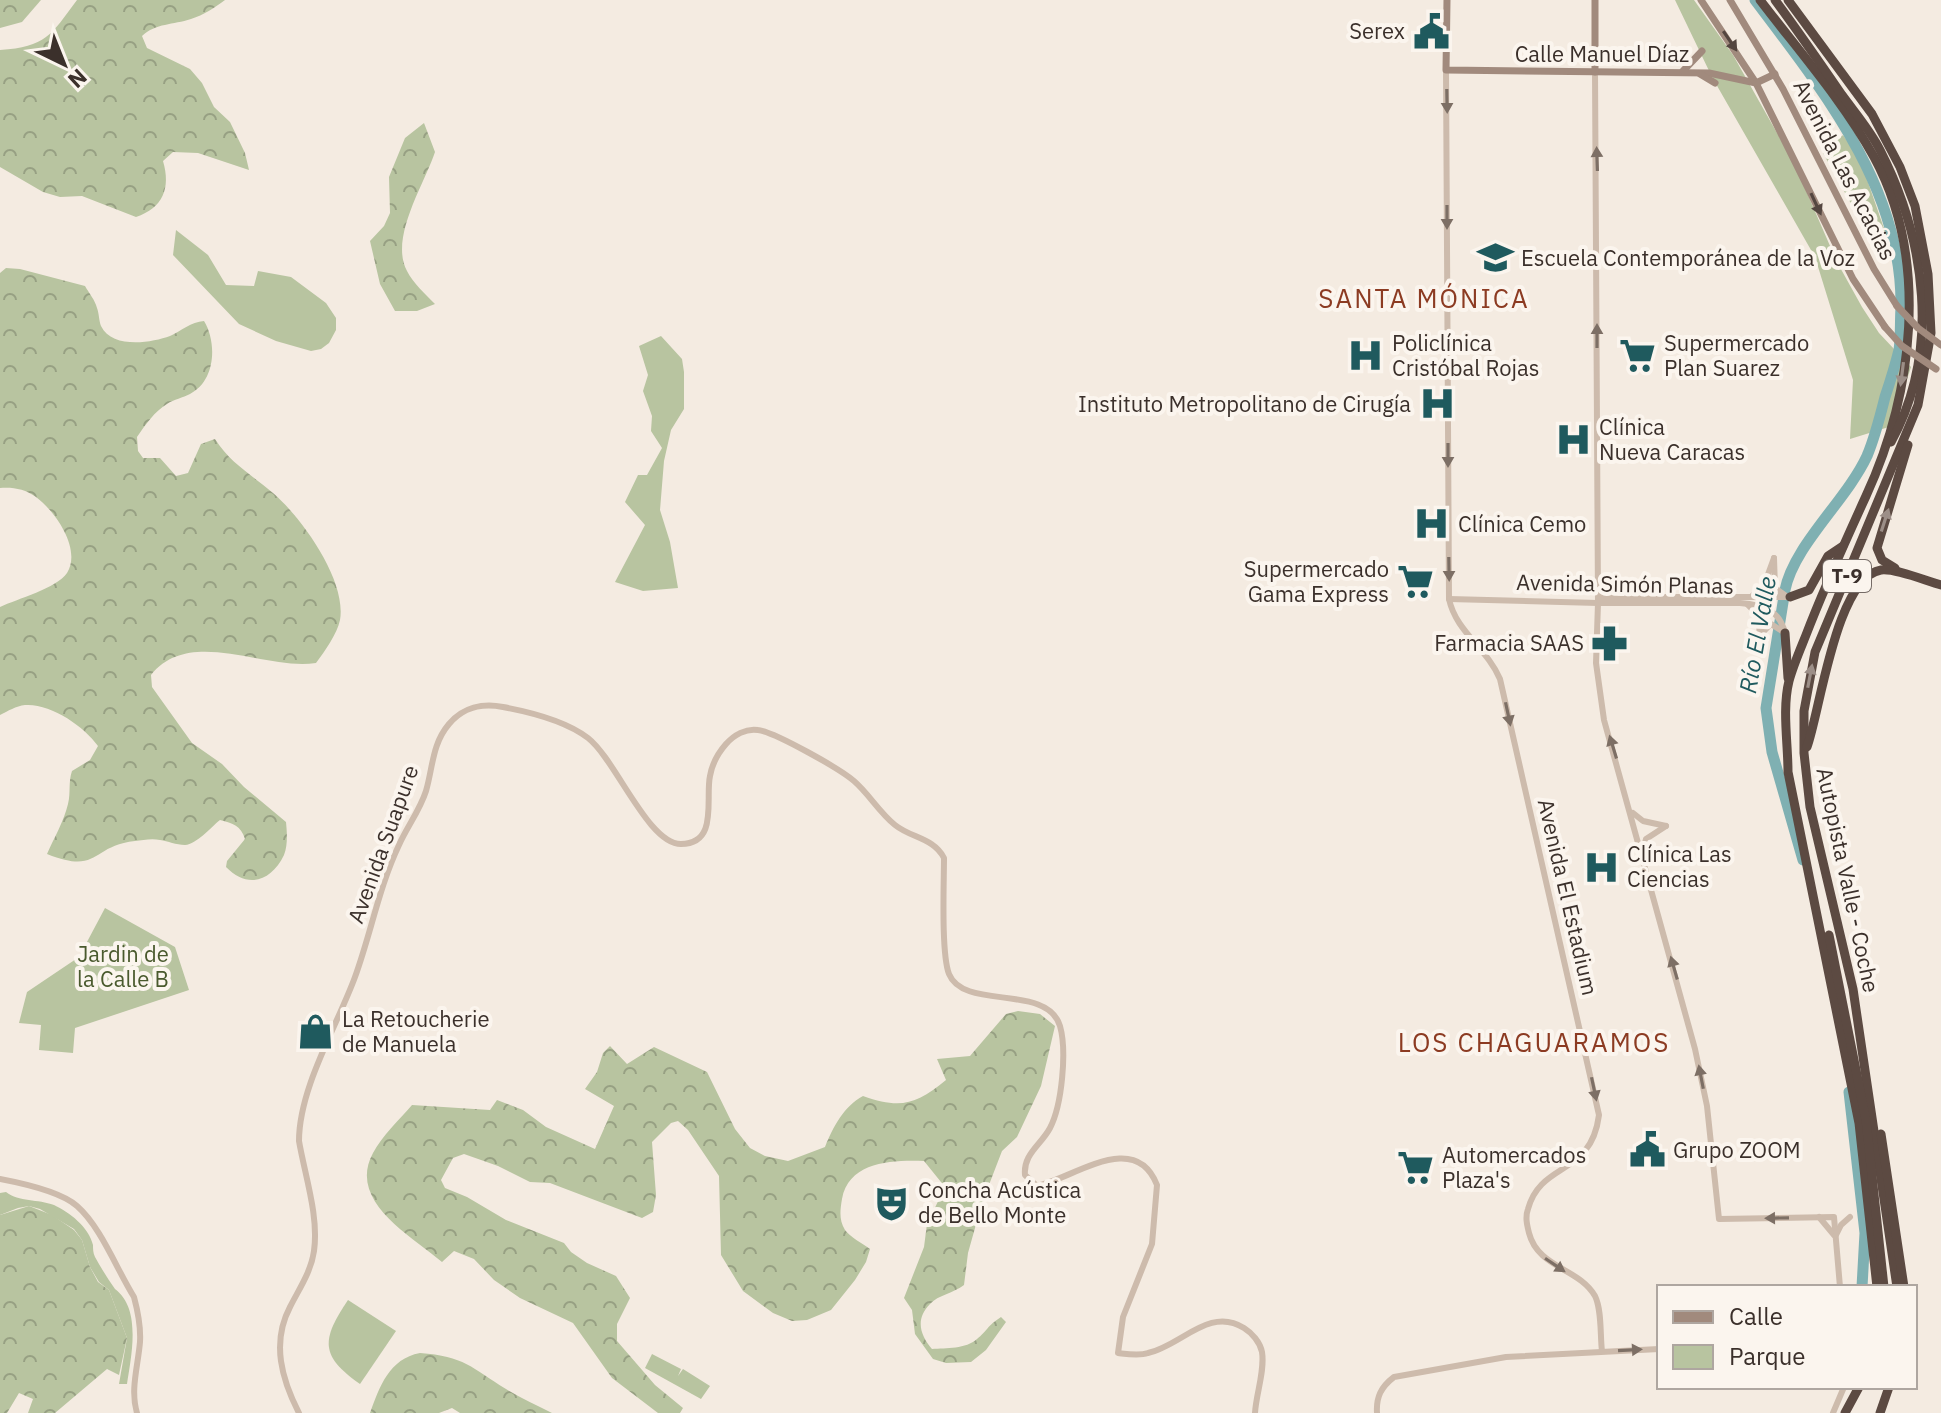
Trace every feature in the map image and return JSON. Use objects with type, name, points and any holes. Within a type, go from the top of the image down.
[{"type":"highway","name":"Autopista Valle - Coche","points":[[1760,0],[1839,102],[1875,159],[1896,214],[1907,264],[1910,310],[1900,396],[1883,455],[1789,682],[1788,743],[1866,1120],[1884,1285]]},
{"type":"highway","points":[[1775,0],[1870,132],[1897,188],[1913,232],[1925,317],[1923,341],[1901,424],[1883,455]]},
{"type":"highway","name":"Autopista Valle - Coche","points":[[1788,0],[1872,114],[1900,167],[1915,206],[1926,261],[1931,333],[1918,405],[1815,652],[1804,711],[1804,753],[1810,807],[1853,989],[1871,1108]]},
{"type":"highway","name":"T-9","points":[[1918,405],[1877,548],[1886,565],[1941,583]]},
{"type":"highway","points":[[1790,597],[1809,590],[1828,556],[1843,546]]},
{"type":"highway","points":[[1804,753],[1836,634],[1847,609],[1868,577],[1889,570],[1941,583]]},
{"type":"highway","name":"T-9","points":[[1785,633],[1789,682]]},
{"type":"highway","name":"Autopista Valle - Coche","points":[[1839,998],[1859,1123],[1877,1285]]},
{"type":"highway","points":[[1871,1108],[1879,1123],[1904,1285]]},
{"type":"highway","name":"T-9","points":[[1871,1108],[1897,1285]]},
{"type":"highway","points":[[1845,1413],[1858,1389]]},
{"type":"highway","points":[[1883,1413],[1891,1389]]},
{"type":"main road","points":[[1446,70],[1447,0]]},
{"type":"main road","points":[[1595,0],[1595,72]]},
{"type":"main road","name":"Avenida Las Acacias","points":[[1701,0],[1756,83],[1845,264],[1885,327],[1902,346],[1939,371]]},
{"type":"main road","name":"Avenida Las Acacias","points":[[1730,0],[1775,74],[1874,269],[1897,306],[1918,328],[1941,345]]},
{"type":"main road","points":[[1681,72],[1702,51]]},
{"type":"main road","name":"Calle Manuel Díaz","points":[[1446,70],[1694,72],[1756,83]]},
{"type":"main road","points":[[1694,72],[1716,85],[1724,75]]},
{"type":"main road","points":[[1756,83],[1775,74]]},
{"type":"street","points":[[1446,70],[1449,599]]},
{"type":"street","points":[[1595,72],[1598,682],[1604,720],[1695,1049],[1707,1106],[1719,1219],[1834,1217],[1840,1285]]},
{"type":"street","points":[[1751,597],[1763,588],[1774,558],[1775,588],[1790,597]]},
{"type":"street","name":"Avenida Simón Planas","points":[[1598,600],[1790,597]]},
{"type":"street","name":"Avenida Simón Planas","points":[[1449,599],[1740,603],[1770,609],[1779,617],[1785,633]]},
{"type":"street","name":"Avenida El Estadium","points":[[1449,599],[1457,622],[1489,656],[1500,679],[1599,1115],[1594,1140],[1587,1151],[1538,1188],[1528,1208],[1526,1222],[1531,1239],[1546,1260],[1578,1281],[1596,1298],[1602,1351]]},
{"type":"street","points":[[1740,603],[1754,609],[1758,615],[1760,635],[1771,624],[1785,633]]},
{"type":"street","name":"Avenida Suapure","points":[[299,1413],[287,1389],[279,1345],[283,1322],[306,1278],[316,1238],[299,1127],[323,1053],[356,976],[384,880],[425,793],[439,738],[455,717],[470,707],[480,706],[512,709],[582,733],[611,762],[650,825],[662,837],[677,844],[691,842],[703,832],[708,823],[710,773],[724,747],[738,734],[754,729],[776,736],[851,778],[898,828],[940,850],[944,858],[946,961],[953,980],[970,991],[1038,1005],[1056,1018],[1060,1027],[1063,1066],[1058,1099],[1050,1128],[1025,1161],[1025,1175],[1037,1186],[1118,1157],[1143,1164],[1154,1176],[1157,1185],[1152,1244],[1123,1317],[1118,1353],[1148,1353],[1187,1336],[1207,1322],[1224,1321],[1241,1326],[1255,1336],[1262,1352],[1255,1413]]},
{"type":"street","points":[[1631,811],[1643,821],[1666,826],[1646,839],[1643,854]]},
{"type":"street","points":[[0,1179],[75,1204],[96,1230],[134,1297],[137,1309],[140,1342],[133,1393],[137,1413]]},
{"type":"street","points":[[1819,1217],[1829,1226],[1835,1238]]},
{"type":"street","points":[[1835,1238],[1841,1225],[1850,1217]]},
{"type":"street","points":[[1377,1413],[1378,1394],[1394,1377],[1506,1357],[1657,1349]]},
{"type":"street","points":[[1833,1413],[1843,1389]]},
{"type":"green space","points":[[0,0],[41,0],[22,22],[0,28]]},
{"type":"green space","points":[[77,0],[225,0],[200,15],[159,26],[142,36],[147,48],[190,69],[202,83],[214,107],[230,122],[245,153],[249,170],[198,153],[173,152],[163,161],[166,180],[163,196],[153,208],[136,217],[82,196],[60,197],[43,192],[0,167],[0,50],[28,46],[46,37]]},
{"type":"green space","points":[[1675,0],[1694,0],[1733,55],[1794,163],[1837,262],[1862,307],[1879,333],[1911,367],[1892,426],[1850,439],[1853,380],[1815,257],[1712,77]]},
{"type":"green space","points":[[424,123],[435,152],[410,211],[402,243],[407,271],[435,304],[417,311],[395,311],[380,284],[370,241],[384,226],[390,213],[389,177],[405,138]]},
{"type":"green space","points":[[1843,135],[1860,159],[1888,240],[1875,247],[1823,153]]},
{"type":"green space","points":[[176,230],[208,255],[226,285],[254,286],[258,271],[291,277],[326,303],[336,318],[336,330],[329,343],[311,351],[276,341],[239,324],[173,255]]},
{"type":"green space","points":[[6,268],[85,286],[96,305],[101,326],[106,333],[123,341],[162,339],[204,321],[212,350],[205,380],[190,394],[170,402],[154,414],[137,437],[138,451],[143,458],[160,458],[176,476],[188,473],[201,444],[215,439],[234,462],[273,493],[296,517],[320,550],[329,569],[340,604],[340,620],[316,663],[296,664],[207,652],[186,654],[167,661],[151,675],[152,687],[192,743],[222,764],[286,822],[284,855],[272,871],[258,879],[242,878],[226,867],[227,861],[245,839],[236,826],[220,820],[199,839],[185,845],[154,839],[135,841],[77,862],[47,854],[66,810],[72,771],[90,760],[98,746],[75,724],[45,708],[25,705],[0,715],[0,607],[46,588],[67,573],[71,563],[69,542],[64,531],[43,503],[23,490],[0,488],[0,273]]},
{"type":"green space","points":[[661,336],[682,359],[684,372],[684,409],[671,430],[664,461],[660,510],[670,542],[678,588],[643,591],[615,582],[645,525],[625,502],[638,475],[647,475],[662,448],[651,431],[652,416],[643,391],[648,375],[639,346]]},
{"type":"green space","name":"Jardin de la Calle B","points":[[105,908],[175,947],[189,990],[75,1028],[73,1053],[39,1050],[41,1025],[19,1023],[27,992],[79,957]]},
{"type":"green space","points":[[1018,1011],[1040,1014],[1055,1026],[1041,1086],[1017,1137],[1002,1151],[982,1203],[968,1253],[964,1285],[933,1301],[921,1321],[922,1333],[932,1349],[972,1342],[1001,1317],[1006,1322],[986,1350],[971,1362],[946,1363],[933,1359],[915,1334],[912,1310],[904,1298],[924,1247],[927,1224],[945,1187],[924,1161],[874,1165],[853,1177],[842,1199],[841,1219],[847,1233],[870,1249],[866,1262],[831,1310],[807,1320],[792,1321],[773,1313],[743,1291],[721,1255],[719,1176],[688,1130],[678,1121],[671,1123],[652,1142],[656,1195],[653,1212],[642,1218],[550,1183],[530,1182],[464,1154],[453,1158],[441,1180],[445,1188],[506,1220],[564,1243],[587,1263],[616,1276],[630,1298],[617,1324],[617,1341],[655,1385],[683,1408],[680,1413],[658,1413],[612,1378],[573,1323],[520,1298],[494,1280],[474,1259],[454,1251],[442,1262],[386,1215],[368,1186],[367,1170],[373,1153],[412,1105],[490,1110],[497,1100],[523,1110],[546,1127],[595,1149],[614,1106],[585,1089],[597,1072],[603,1053],[610,1046],[627,1064],[654,1047],[707,1072],[735,1129],[750,1148],[765,1156],[788,1161],[825,1147],[840,1118],[850,1105],[863,1096],[898,1103],[926,1095],[946,1080],[937,1059],[970,1056],[1006,1014]]},
{"type":"green space","points":[[0,1193],[54,1205],[72,1216],[91,1238],[95,1257],[129,1308],[133,1334],[127,1384],[119,1384],[127,1338],[109,1290],[99,1282],[90,1267],[82,1240],[74,1229],[40,1209],[29,1206],[0,1215]]},
{"type":"green space","points":[[29,1206],[52,1215],[74,1230],[82,1240],[90,1267],[98,1282],[109,1290],[127,1338],[119,1375],[107,1369],[55,1413],[28,1413],[33,1399],[19,1393],[7,1413],[0,1413],[0,1215]]},
{"type":"green space","points":[[348,1300],[396,1331],[360,1384],[337,1365],[329,1346],[333,1326]]},
{"type":"green space","points":[[420,1353],[467,1364],[552,1413],[460,1413],[452,1408],[439,1413],[370,1413],[387,1375],[401,1361]]},
{"type":"green space","points":[[652,1354],[681,1369],[678,1376],[683,1369],[710,1386],[701,1399],[645,1368]]},
{"type":"waterway","name":"Río El Valle","points":[[1755,0],[1832,106],[1874,182],[1889,222],[1898,264],[1901,308],[1899,350],[1867,456],[1847,490],[1799,556],[1785,590],[1766,708],[1772,752],[1803,860]]},
{"type":"waterway","name":"Río El Valle","points":[[1849,1092],[1865,1233],[1862,1285]]},
{"type":"place","name":"Serex","points":[[1431,31]]},
{"type":"place","name":"Escuela Contemporánea de la Voz","points":[[1495,258]]},
{"type":"place","name":"Policlínica Cristóbal Rojas","points":[[1366,356]]},
{"type":"place","name":"Supermercado Plan Suarez","points":[[1638,356]]},
{"type":"place","name":"Instituto Metropolitano de Cirugía","points":[[1437,404]]},
{"type":"place","name":"Clínica Nueva Caracas","points":[[1573,440]]},
{"type":"place","name":"Clínica Cemo","points":[[1432,524]]},
{"type":"place","name":"Supermercado Gama Express","points":[[1415,582]]},
{"type":"place","name":"Farmacia SAAS","points":[[1610,643]]},
{"type":"place","name":"Clínica Las Ciencias","points":[[1601,867]]},
{"type":"place","name":"La Retoucherie de Manuela","points":[[316,1032]]},
{"type":"place","name":"Grupo ZOOM","points":[[1647,1150]]},
{"type":"place","name":"Automercados Plaza's","points":[[1416,1168]]},
{"type":"place","name":"Concha Acústica de Bello Monte","points":[[892,1203]]},
{"type":"district","name":"SANTA MÓNICA","points":[[1424,299]]},
{"type":"district","name":"LOS CHAGUARAMOS","points":[[1534,1043]]}]
